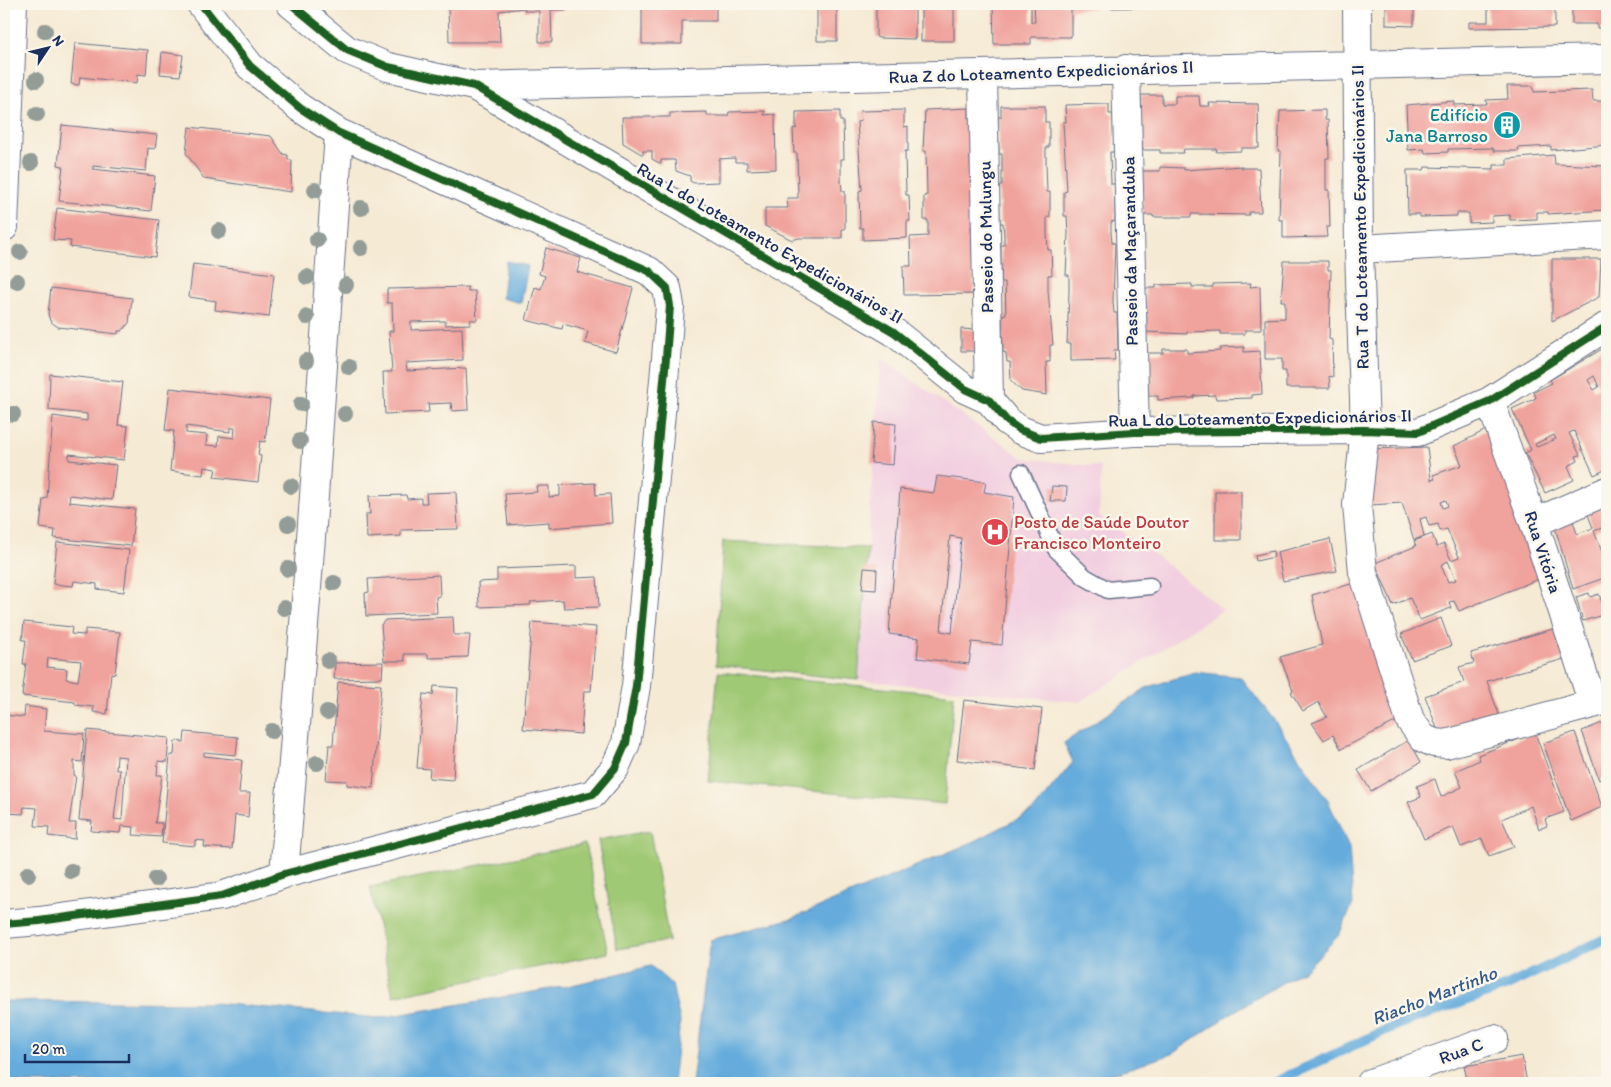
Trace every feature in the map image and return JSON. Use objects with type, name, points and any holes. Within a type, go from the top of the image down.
[{"type":"street","points":[[4,227],[13,4]]},
{"type":"street","points":[[4,924],[40,921],[222,896],[284,874],[593,794],[616,768],[626,743],[636,686],[666,358],[670,306],[666,288],[649,271],[339,133],[300,108],[250,66],[200,4]]},
{"type":"street","name":"Rua L do Loteamento Expedicionários II","points":[[291,4],[347,50],[388,67],[474,86],[894,332],[965,389],[989,400],[1007,421],[1020,430],[1041,438],[1135,432],[1365,430],[1418,432],[1490,401],[1607,326]]},
{"type":"street","name":"Rua T do Loteamento Expedicionários II","points":[[1357,4],[1359,249],[1365,430],[1357,505],[1363,572],[1410,720],[1424,738],[1434,743],[1446,744],[1600,702]]},
{"type":"street","name":"Rua Z do Loteamento Expedicionários II","points":[[474,86],[1607,59]]},
{"type":"street","name":"Passeio da Maçaranduba","points":[[1126,69],[1135,432]]},
{"type":"street","name":"Passeio do Mulungu","points":[[984,74],[989,400]]},
{"type":"street","points":[[284,874],[313,515],[339,133]]},
{"type":"street","points":[[1359,249],[1607,235]]},
{"type":"street","name":"Rua Vitória","points":[[1490,401],[1600,702]]},
{"type":"street","points":[[1534,523],[1607,492]]},
{"type":"street","name":"Rua C","points":[[1371,1083],[1494,1039]]},
{"type":"lane","points":[[1021,473],[1056,549],[1085,577],[1108,590],[1150,586]]},
{"type":"shaded area","name":"Posto de Saúde Doutor Francisco Monteiro","points":[[881,358],[1023,458],[1101,467],[1099,516],[1158,557],[1223,610],[1080,702],[858,680]]},
{"type":"green space","points":[[723,541],[868,548],[858,680],[716,665]]},
{"type":"green space","points":[[718,672],[954,695],[945,804],[708,781]]},
{"type":"green space","points":[[650,831],[669,941],[617,949],[598,840]]},
{"type":"green space","points":[[585,844],[608,953],[393,996],[370,887]]},
{"type":"water","points":[[506,261],[528,266],[521,303],[502,298]]},
{"type":"water","points":[[1195,672],[1240,677],[1274,720],[1328,801],[1349,847],[1353,904],[1339,935],[1307,968],[1230,1014],[1172,1054],[1085,1083],[692,1083],[710,940],[793,918],[975,841],[1033,811],[1073,762],[1064,743],[1146,688]]},
{"type":"water","points":[[651,966],[672,985],[680,1021],[673,1083],[4,1083],[4,1001],[214,1003],[379,1018],[568,986]]},
{"type":"building","points":[[360,4],[377,4],[377,7],[361,7]]},
{"type":"building","points":[[385,4],[401,4],[401,6],[385,6]]},
{"type":"building","points":[[448,4],[565,4],[565,10],[551,10],[552,42],[539,42],[539,11],[525,11],[524,8],[499,11],[500,42],[449,42]]},
{"type":"building","points":[[642,4],[716,4],[716,21],[682,21],[682,44],[642,44]]},
{"type":"building","points":[[817,4],[837,4],[837,41],[817,41]]},
{"type":"building","points":[[876,4],[915,4],[915,39],[878,38],[876,36]]},
{"type":"building","points":[[921,4],[954,4],[954,41],[921,41]]},
{"type":"building","points":[[993,4],[1031,4],[1031,22],[1035,22],[1034,4],[1105,4],[1105,7],[1071,10],[1071,37],[1031,37],[1031,44],[994,44]]},
{"type":"building","points":[[1109,4],[1184,4],[1183,7],[1109,8]]},
{"type":"building","points":[[1386,4],[1414,4],[1414,26],[1386,25]]},
{"type":"building","points":[[1488,4],[1555,4],[1555,27],[1469,28],[1469,22],[1488,22]]},
{"type":"building","points":[[1572,4],[1607,4],[1607,28],[1597,28],[1597,24],[1572,24]]},
{"type":"building","points":[[75,43],[148,50],[146,75],[138,74],[137,83],[80,77],[79,85],[71,84]]},
{"type":"building","points":[[162,52],[183,55],[180,76],[160,74]]},
{"type":"building","name":"Edifício Jana Barroso","points":[[1507,86],[1533,86],[1534,92],[1592,90],[1593,101],[1603,101],[1603,99],[1607,98],[1607,145],[1551,150],[1551,146],[1518,148],[1519,151],[1494,151],[1493,148],[1448,149],[1448,152],[1425,153],[1424,149],[1408,150],[1406,105],[1454,101],[1454,105],[1487,104],[1486,100],[1508,99]]},
{"type":"building","points":[[1141,95],[1162,95],[1162,104],[1175,104],[1175,96],[1199,96],[1200,106],[1210,106],[1209,103],[1258,104],[1259,148],[1241,148],[1241,151],[1216,152],[1217,149],[1184,149],[1183,153],[1160,153],[1160,150],[1142,150]]},
{"type":"building","points":[[1109,104],[1109,114],[1113,114],[1114,152],[1110,152],[1111,184],[1115,184],[1115,221],[1111,222],[1111,233],[1112,243],[1115,243],[1113,302],[1114,313],[1117,313],[1118,350],[1114,350],[1115,360],[1071,361],[1071,344],[1067,344],[1069,275],[1066,275],[1068,233],[1067,216],[1064,216],[1064,192],[1067,191],[1063,122],[1066,122],[1065,105]]},
{"type":"building","points":[[1001,106],[1045,106],[1045,122],[1049,122],[1049,147],[1046,147],[1046,164],[1047,192],[1050,192],[1050,217],[1047,217],[1047,234],[1048,250],[1051,250],[1052,275],[1048,275],[1048,291],[1053,345],[1050,345],[1050,362],[1046,362],[1047,395],[1022,391],[1011,381],[1010,362],[1007,362],[1006,353],[1003,352],[1002,315],[1006,314],[1005,282],[1001,282],[1001,245],[1004,245],[1004,235],[1003,223],[1000,223],[999,186],[1002,186],[1002,154],[999,154],[998,117],[1001,117]]},
{"type":"building","points":[[969,108],[969,119],[973,119],[973,156],[970,156],[971,187],[974,188],[975,225],[971,226],[974,294],[904,295],[903,266],[911,266],[910,237],[928,236],[928,220],[924,220],[924,196],[927,195],[926,151],[923,151],[925,110]]},
{"type":"building","points":[[904,110],[904,127],[908,126],[908,151],[905,151],[906,195],[909,195],[910,221],[907,221],[907,238],[863,240],[863,228],[860,228],[859,191],[862,190],[857,122],[861,121],[860,111]]},
{"type":"building","points":[[1325,110],[1325,120],[1328,120],[1329,158],[1326,158],[1326,190],[1329,190],[1330,227],[1326,227],[1327,237],[1283,238],[1283,220],[1279,220],[1281,151],[1278,151],[1280,111]]},
{"type":"building","points":[[765,111],[764,115],[775,114],[776,169],[747,170],[747,162],[735,162],[735,158],[719,159],[719,182],[694,183],[690,181],[690,176],[676,171],[675,160],[661,160],[661,164],[652,159],[652,151],[643,151],[643,155],[623,143],[622,117],[670,117],[670,113],[707,112],[707,116],[728,116],[729,112]]},
{"type":"building","points":[[840,111],[840,121],[843,121],[844,159],[841,159],[841,181],[842,191],[845,191],[845,229],[842,229],[842,238],[799,238],[792,240],[765,226],[765,208],[788,208],[787,198],[798,198],[797,153],[794,153],[793,128],[796,129],[796,112]]},
{"type":"building","points":[[62,125],[157,135],[155,149],[148,148],[146,171],[93,166],[93,169],[155,176],[151,211],[59,201],[63,166],[58,165]]},
{"type":"building","points":[[189,127],[271,136],[283,154],[288,155],[288,160],[292,160],[291,192],[204,179],[186,153]]},
{"type":"building","points":[[1554,155],[1555,164],[1607,166],[1607,213],[1605,210],[1548,214],[1548,212],[1537,212],[1537,219],[1510,220],[1510,215],[1492,216],[1492,222],[1469,223],[1469,213],[1457,213],[1457,216],[1420,217],[1420,214],[1408,214],[1407,170],[1424,170],[1425,167],[1494,169],[1494,165],[1507,165],[1507,159]]},
{"type":"building","points":[[1242,166],[1241,168],[1259,168],[1261,212],[1249,212],[1249,215],[1191,214],[1191,217],[1153,217],[1153,215],[1143,215],[1142,171],[1160,171],[1160,167],[1184,168],[1184,170]]},
{"type":"building","points":[[57,208],[159,220],[155,257],[70,247],[71,241],[53,240]]},
{"type":"building","points":[[546,248],[581,258],[577,272],[633,288],[616,352],[585,343],[588,331],[563,324],[562,329],[526,320],[535,287],[541,289],[545,276],[539,274]]},
{"type":"building","points":[[1552,259],[1601,259],[1599,297],[1552,321]]},
{"type":"building","points":[[1284,261],[1328,261],[1328,270],[1331,270],[1329,339],[1332,340],[1333,377],[1329,376],[1330,388],[1286,388],[1286,371],[1282,371],[1282,359],[1265,359],[1265,319],[1285,318],[1285,301],[1281,301]]},
{"type":"building","points":[[193,264],[274,274],[269,317],[215,310],[216,301],[189,297]]},
{"type":"building","points":[[1251,283],[1250,287],[1260,286],[1261,330],[1245,330],[1245,334],[1220,334],[1220,331],[1187,332],[1187,334],[1146,332],[1145,288],[1156,288],[1156,285],[1192,284],[1192,287],[1213,287],[1213,284]]},
{"type":"building","points":[[468,287],[468,291],[475,291],[477,320],[470,320],[471,324],[445,325],[445,321],[411,322],[411,330],[462,328],[463,360],[406,363],[407,371],[466,368],[468,410],[452,411],[451,403],[428,404],[429,412],[385,414],[383,372],[392,372],[389,331],[393,331],[392,303],[387,303],[387,289]]},
{"type":"building","points":[[51,288],[132,298],[129,323],[122,331],[118,331],[118,334],[58,327],[50,321],[48,314]]},
{"type":"building","points":[[961,329],[978,330],[977,351],[961,351]]},
{"type":"building","points":[[1607,346],[1607,469],[1594,475],[1574,431],[1569,433],[1580,455],[1576,456],[1578,461],[1568,466],[1574,480],[1545,493],[1525,453],[1531,450],[1512,409],[1536,398],[1534,392],[1552,383],[1550,380]],"holes":[[[1594,376],[1599,387],[1594,390],[1588,380]],[[1554,435],[1556,439],[1537,447],[1535,444]]]},
{"type":"building","points":[[1244,347],[1244,352],[1260,351],[1262,394],[1252,395],[1252,398],[1216,399],[1215,395],[1158,400],[1158,396],[1148,396],[1146,353],[1163,353],[1163,349],[1187,349],[1187,353],[1220,351],[1220,348]]},
{"type":"building","points":[[50,374],[123,382],[118,425],[128,426],[124,460],[69,454],[69,460],[116,465],[112,500],[70,495],[69,502],[135,509],[131,546],[54,538],[55,530],[40,528],[43,499],[47,498],[53,416],[87,421],[87,414],[49,410]]},
{"type":"building","points":[[170,388],[270,400],[265,442],[260,441],[258,455],[261,456],[258,482],[214,477],[216,469],[204,467],[203,475],[170,471],[174,431],[165,430]],"holes":[[[186,426],[230,432],[230,428],[235,428],[234,438],[219,436],[218,446],[206,445],[207,435],[186,433]]]},
{"type":"building","points":[[874,422],[896,424],[893,465],[871,463]]},
{"type":"building","points":[[1488,429],[1546,576],[1459,611],[1454,601],[1449,602],[1451,608],[1420,620],[1410,598],[1393,605],[1375,563],[1416,546],[1414,541],[1432,534],[1437,547],[1444,544],[1451,560],[1459,557],[1447,529],[1440,531],[1438,524],[1429,526],[1426,517],[1420,519],[1424,536],[1414,540],[1402,503],[1371,505],[1370,449],[1427,447],[1431,480],[1435,479],[1433,475],[1462,465],[1454,446]],"holes":[[[1446,500],[1448,506],[1443,508],[1441,502]],[[1448,561],[1456,580],[1448,582],[1441,565]]]},
{"type":"building","points":[[937,476],[986,482],[984,492],[1014,497],[1002,645],[972,642],[969,664],[917,658],[919,638],[889,634],[900,489],[934,493]],"holes":[[[950,536],[961,538],[952,633],[941,631]]]},
{"type":"building","points":[[595,483],[596,495],[610,494],[612,523],[549,528],[549,522],[508,525],[505,494],[537,492],[536,486],[549,486],[549,497],[560,496],[560,485]]},
{"type":"building","points":[[1052,486],[1067,487],[1066,501],[1050,501]]},
{"type":"building","points":[[1215,491],[1241,491],[1241,540],[1215,540]]},
{"type":"building","points":[[456,492],[458,529],[401,530],[401,536],[367,538],[366,514],[370,514],[369,496],[406,495],[407,499],[421,498],[421,503],[427,503],[426,493]]},
{"type":"building","points":[[1607,495],[1607,526],[1594,531],[1607,565],[1607,577],[1573,589],[1554,524],[1572,518],[1577,534],[1593,528],[1587,512]]},
{"type":"building","points":[[1330,539],[1337,571],[1283,581],[1277,552]]},
{"type":"building","points":[[57,542],[129,550],[124,592],[97,589],[97,584],[74,581],[73,586],[53,584]]},
{"type":"building","points":[[1273,551],[1274,557],[1256,561],[1255,555]]},
{"type":"building","points":[[576,566],[576,578],[597,577],[599,607],[564,608],[563,600],[530,602],[531,605],[479,607],[478,582],[497,581],[497,569]]},
{"type":"building","points":[[864,568],[877,569],[876,590],[862,589]]},
{"type":"building","points":[[439,575],[440,596],[436,597],[437,613],[366,616],[365,593],[369,592],[368,579]]},
{"type":"building","points":[[1358,582],[1405,717],[1341,749],[1333,735],[1324,740],[1312,723],[1327,717],[1318,702],[1303,711],[1291,692],[1293,691],[1280,657],[1322,645],[1312,595]]},
{"type":"building","points":[[1589,593],[1590,597],[1599,594],[1606,614],[1583,621],[1576,597]]},
{"type":"building","points":[[453,617],[454,635],[470,635],[468,657],[428,658],[428,654],[404,654],[405,661],[384,661],[381,625],[385,620]]},
{"type":"building","points":[[1441,618],[1451,646],[1412,660],[1401,634]]},
{"type":"building","points":[[24,622],[72,627],[71,634],[85,635],[85,629],[120,632],[115,674],[111,673],[107,714],[93,712],[94,707],[75,705],[75,702],[22,696],[26,664],[23,664],[26,640],[22,640]],"holes":[[[48,658],[81,661],[78,681],[66,679],[67,669],[47,667]]]},
{"type":"building","points":[[532,622],[596,627],[591,691],[584,691],[581,734],[523,729]]},
{"type":"building","points":[[1556,628],[1564,659],[1487,681],[1501,720],[1441,739],[1425,696],[1464,682],[1459,667],[1474,663],[1471,653]]},
{"type":"building","points":[[383,662],[382,678],[334,679],[335,663]]},
{"type":"building","points":[[338,682],[381,685],[373,788],[347,785],[347,781],[326,780],[329,745],[333,745]]},
{"type":"building","points":[[434,686],[458,688],[453,780],[429,778],[430,769],[417,768],[423,694],[433,695]]},
{"type":"building","points":[[964,700],[1042,709],[1035,770],[957,760]]},
{"type":"building","points":[[25,706],[46,709],[44,731],[84,734],[82,762],[74,761],[74,775],[76,776],[69,823],[76,823],[75,839],[48,836],[49,827],[35,826],[37,808],[24,807],[23,814],[4,813],[4,715],[24,717]]},
{"type":"building","points":[[1607,721],[1607,777],[1599,780],[1582,731]]},
{"type":"building","points":[[87,730],[169,738],[167,762],[158,761],[157,775],[162,775],[155,823],[162,823],[161,837],[133,835],[134,827],[121,826],[120,833],[91,831],[92,821],[79,820]],"holes":[[[117,756],[126,757],[122,820],[114,819],[120,770],[116,770]]]},
{"type":"building","points":[[185,732],[238,737],[236,755],[204,752],[204,756],[242,760],[239,793],[250,793],[248,817],[235,815],[232,849],[204,847],[205,841],[195,840],[195,846],[162,843],[170,755],[174,755],[175,741],[184,742]]},
{"type":"building","points":[[1575,732],[1602,807],[1571,821],[1543,743]]},
{"type":"building","points":[[1535,733],[1564,812],[1545,819],[1547,826],[1539,829],[1531,806],[1502,819],[1514,847],[1489,856],[1482,839],[1461,847],[1453,827],[1424,839],[1408,802],[1421,797],[1417,786],[1435,779],[1441,797],[1462,787],[1455,771],[1480,760],[1478,755]]},
{"type":"building","points":[[1409,740],[1421,762],[1371,791],[1358,770]]},
{"type":"building","points":[[1522,1056],[1527,1083],[1448,1083],[1467,1079],[1464,1066]]},
{"type":"waterway","name":"Riacho Martinho","points":[[1273,1083],[1399,1024],[1507,986],[1607,938]]},
{"type":"cycle path","points":[[4,924],[222,896],[284,874],[593,794],[615,768],[626,743],[636,686],[666,358],[670,306],[667,288],[649,271],[339,133],[300,108],[250,66],[201,4]]},
{"type":"cycle path","points":[[291,4],[347,50],[388,67],[474,86],[894,332],[965,389],[989,400],[1007,421],[1020,430],[1041,438],[1135,432],[1365,430],[1418,432],[1490,401],[1607,326]]},
{"type":"place","name":"Edifício Jana Barroso","points":[[1507,125]]},
{"type":"place","name":"Posto de Saúde Doutor Francisco Monteiro","points":[[995,532]]}]
